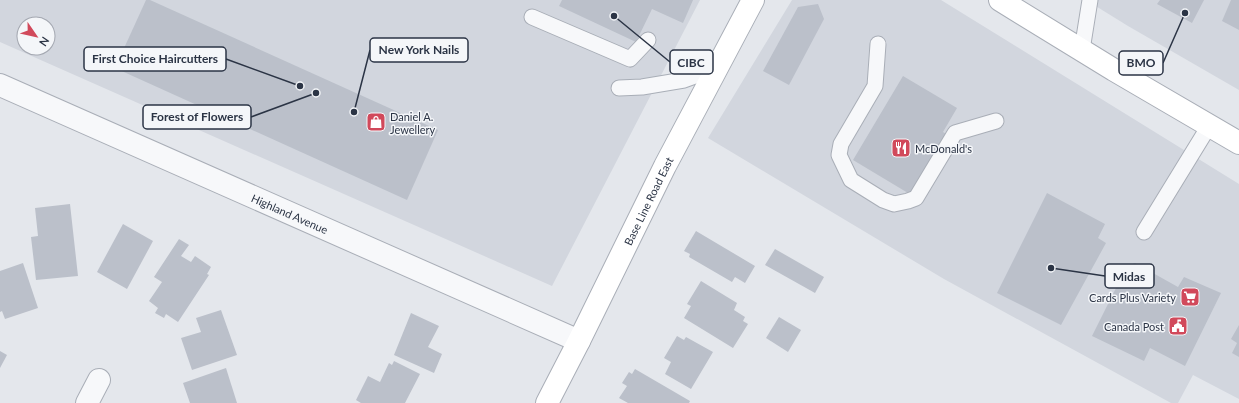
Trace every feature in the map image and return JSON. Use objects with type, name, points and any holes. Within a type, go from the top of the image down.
[{"type":"street","name":"Base Line Road East","points":[[547,403],[665,166],[754,0]]},
{"type":"street","points":[[1000,0],[1208,126],[1239,143]]},
{"type":"street","name":"Highland Avenue","points":[[0,85],[579,341]]},
{"type":"street","points":[[87,403],[99,380]]},
{"type":"lane","points":[[1082,50],[1090,0]]},
{"type":"lane","points":[[532,17],[630,59],[648,40]]},
{"type":"lane","points":[[878,44],[875,86],[842,144],[839,155],[851,180],[883,200],[894,204],[908,202],[916,198],[955,132],[996,121]]},
{"type":"lane","points":[[619,88],[642,87],[684,80],[717,68]]},
{"type":"lane","points":[[1144,232],[1208,126]]},
{"type":"shaded area","points":[[0,0],[700,0],[552,286],[32,56],[56,56],[56,16],[16,16],[16,49],[0,42]]},
{"type":"shaded area","points":[[792,0],[941,0],[1239,184],[1239,399],[1193,375],[1178,403],[1171,403],[944,279],[708,138]]},
{"type":"shaded area","points":[[1086,0],[1239,0],[1239,90],[1128,26]]},
{"type":"building","points":[[146,0],[150,0],[438,130],[407,200],[115,68]]},
{"type":"building","points":[[562,0],[693,0],[683,23],[652,9],[636,42],[559,6]]},
{"type":"building","points":[[1160,0],[1204,0],[1192,23],[1157,4]]},
{"type":"building","points":[[1231,0],[1239,0],[1239,30],[1222,21]]},
{"type":"building","points":[[818,4],[824,19],[789,85],[763,71],[798,7]]},
{"type":"building","name":"McDonald's","points":[[903,76],[957,108],[943,132],[949,136],[913,196],[853,160]]},
{"type":"building","points":[[1047,193],[1105,224],[1098,238],[1106,243],[1061,325],[997,293]]},
{"type":"building","points":[[70,204],[78,276],[36,280],[31,237],[38,236],[35,208]]},
{"type":"building","points":[[123,224],[153,241],[127,289],[97,272]]},
{"type":"building","points":[[696,231],[755,266],[745,283],[735,277],[732,282],[689,257],[690,254],[684,251]]},
{"type":"building","points":[[179,239],[189,245],[181,256],[191,262],[195,256],[211,267],[207,274],[209,275],[178,322],[166,314],[164,318],[155,313],[158,308],[149,301],[162,282],[154,277]]},
{"type":"building","points":[[775,249],[824,277],[815,293],[765,265]]},
{"type":"building","points":[[23,263],[38,308],[5,319],[2,311],[0,312],[0,271]]},
{"type":"building","points":[[1135,263],[1178,287],[1184,277],[1221,293],[1185,366],[1150,348],[1144,361],[1092,336],[1127,266]]},
{"type":"building","points":[[701,281],[737,303],[734,310],[745,317],[743,321],[748,324],[733,348],[684,318],[691,306],[687,304]]},
{"type":"building","points":[[221,310],[237,355],[192,370],[181,338],[201,332],[196,318]]},
{"type":"building","points":[[411,313],[439,326],[428,347],[442,354],[434,373],[394,355]]},
{"type":"building","points":[[779,317],[801,330],[788,352],[766,338]]},
{"type":"building","points":[[1239,325],[1239,357],[1232,353],[1237,343],[1231,339]]},
{"type":"building","points":[[677,336],[684,340],[686,337],[713,352],[691,389],[665,374],[671,362],[664,358]]},
{"type":"building","points":[[0,351],[7,355],[0,368]]},
{"type":"building","points":[[394,361],[420,374],[405,403],[361,403],[356,400],[368,376],[380,382],[389,363],[392,365]]},
{"type":"building","points":[[226,368],[237,403],[190,403],[183,383]]},
{"type":"building","points":[[635,369],[690,401],[689,403],[628,403],[619,398],[627,386],[622,383],[629,372],[632,374]]},
{"type":"place","name":"BMO","points":[[1185,13]]},
{"type":"place","name":"CIBC","points":[[614,16]]},
{"type":"place","name":"First Choice Haircutters","points":[[300,86]]},
{"type":"place","name":"Forest of Flowers","points":[[316,93]]},
{"type":"place","name":"New York Nails","points":[[354,112]]},
{"type":"place","name":"Daniel A. Jewellery","points":[[376,122]]},
{"type":"place","name":"McDonald's","points":[[901,148]]},
{"type":"place","name":"Midas","points":[[1051,268]]},
{"type":"place","name":"Cards Plus Variety","points":[[1190,297]]},
{"type":"place","name":"Canada Post","points":[[1178,326]]}]
